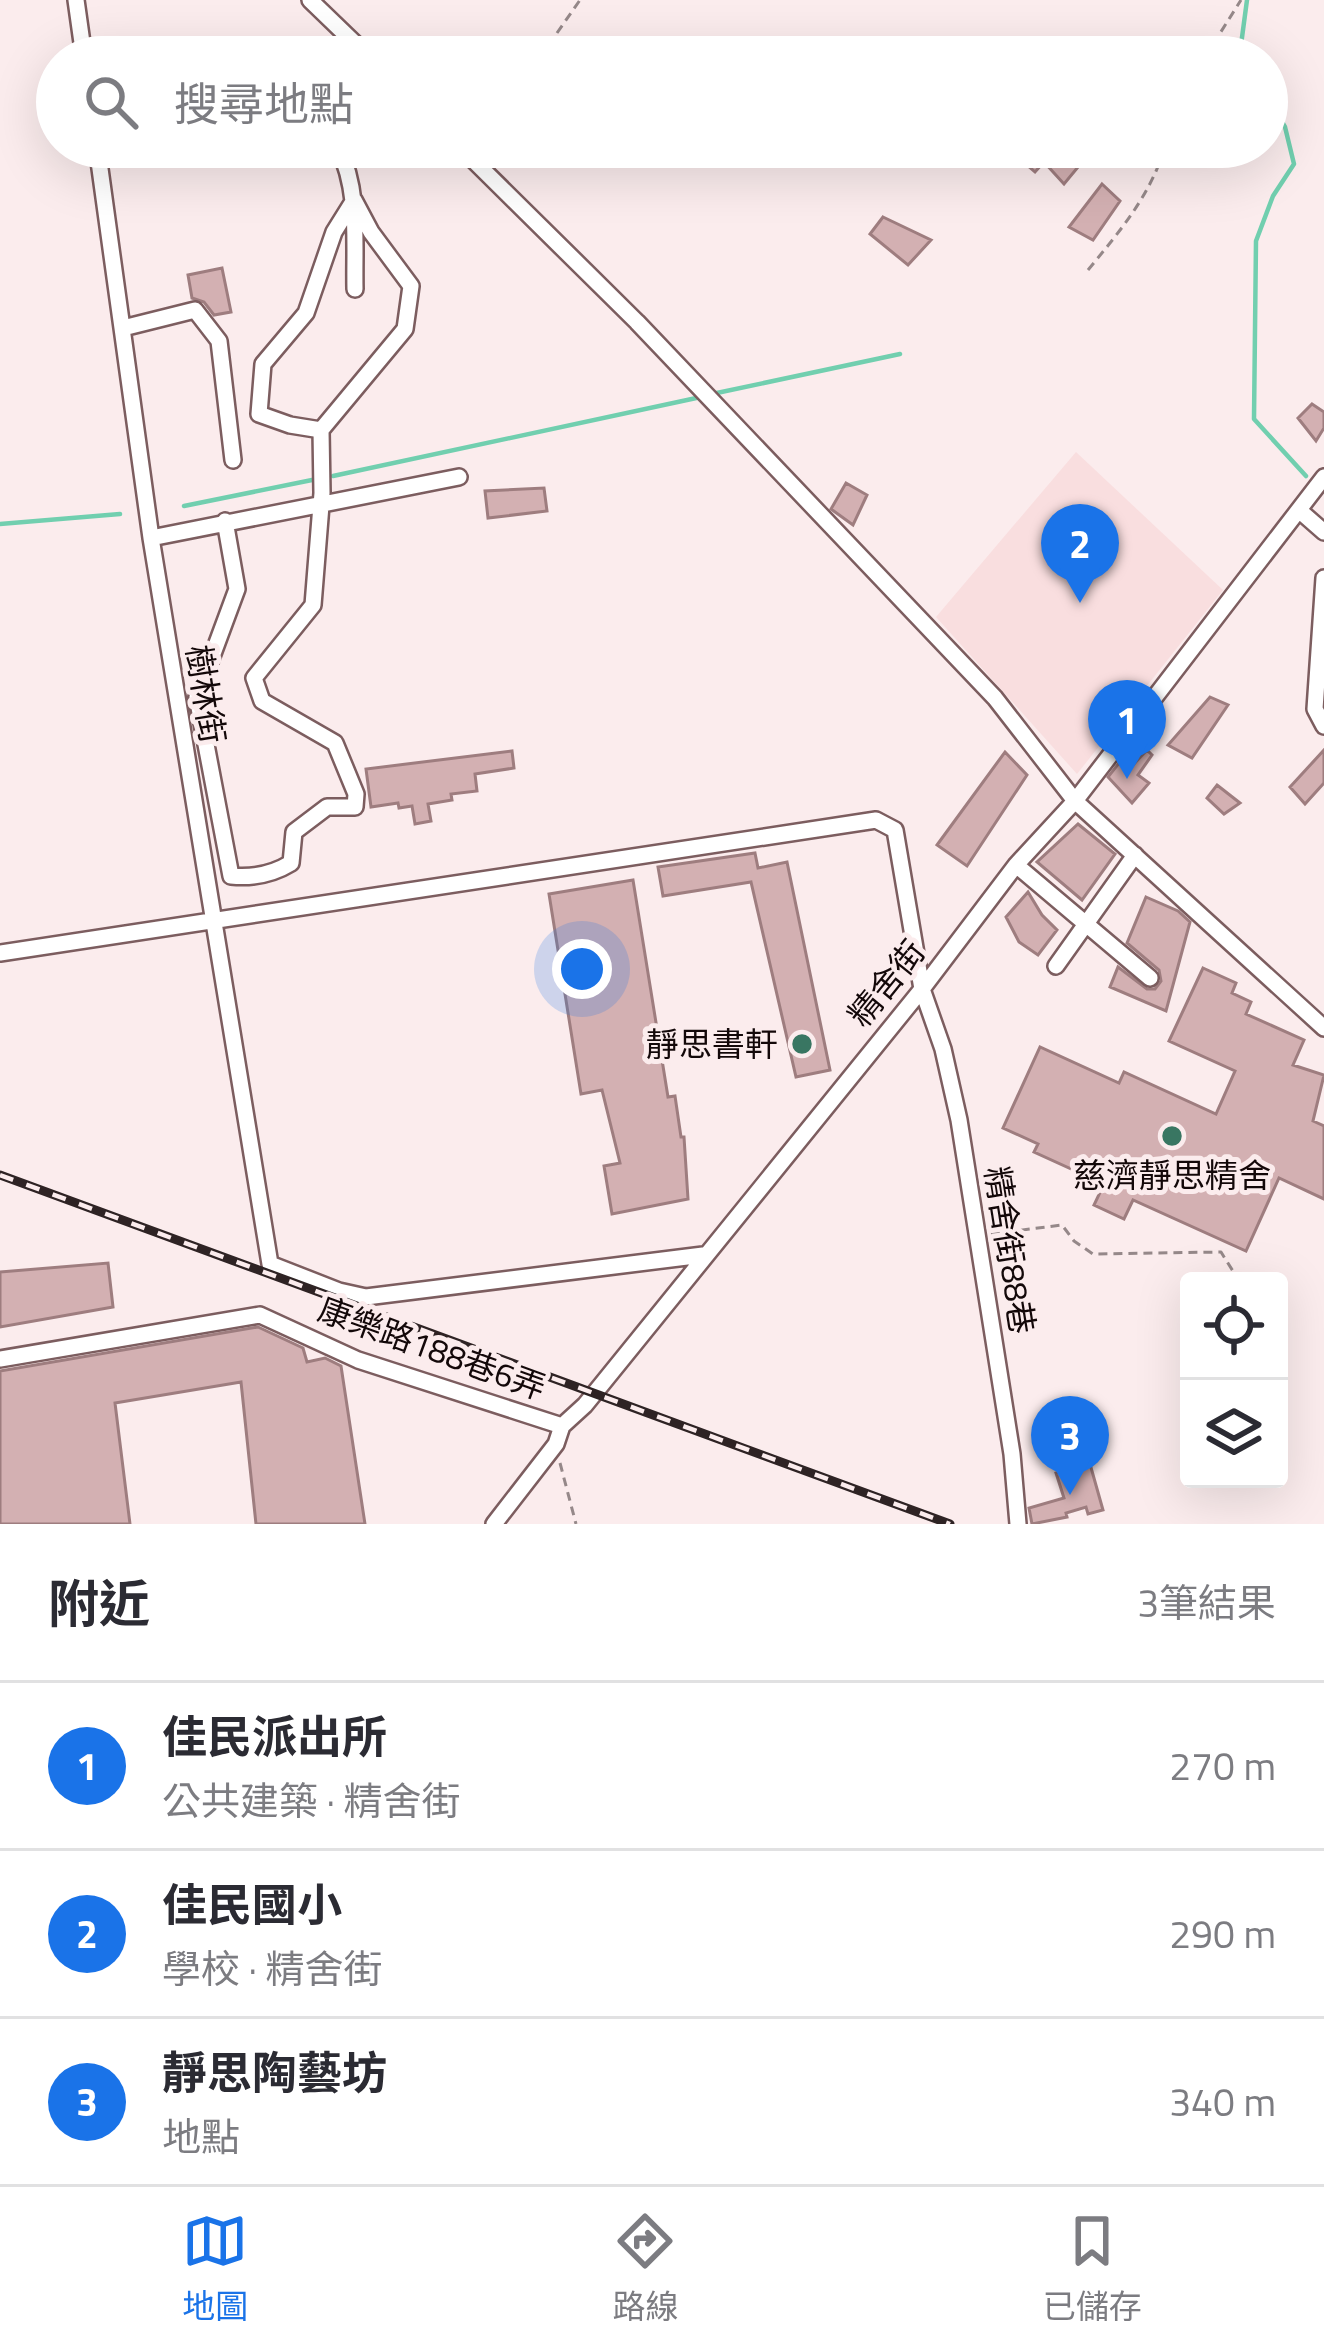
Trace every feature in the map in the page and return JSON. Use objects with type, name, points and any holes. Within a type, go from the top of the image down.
[{"type":"street","points":[[76,0],[81,36]]},
{"type":"street","points":[[310,0],[347,36]]},
{"type":"street","name":"樹林街","points":[[100,168],[151,538],[270,1264],[339,1292],[366,1297],[703,1255]]},
{"type":"street","points":[[348,168],[356,289]]},
{"type":"street","points":[[481,168],[612,297],[995,698],[1075,801],[1324,1028]]},
{"type":"street","points":[[321,430],[259,414],[263,364],[306,313],[334,232],[353,200]]},
{"type":"street","points":[[226,520],[237,590],[197,697],[230,876],[242,877],[278,872],[291,863],[293,832],[327,807],[355,807],[356,794],[335,743],[262,701],[254,678],[313,605],[322,506],[321,430],[405,329],[411,286],[353,200]]},
{"type":"street","points":[[122,328],[194,310],[219,341],[233,460]]},
{"type":"street","points":[[151,538],[459,476]]},
{"type":"street","name":"精舍街","points":[[494,1524],[556,1444],[562,1426],[585,1405],[922,989],[1016,865],[1075,801],[1324,477]]},
{"type":"street","points":[[1300,511],[1324,532]]},
{"type":"street","points":[[1324,578],[1315,709],[1324,726]]},
{"type":"street","name":"精舍街88巷","points":[[212,920],[876,820],[895,830],[922,989],[944,1049],[1012,1454],[1018,1524]]},
{"type":"street","points":[[1056,966],[1135,855]]},
{"type":"street","points":[[1016,865],[1150,978]]},
{"type":"street","points":[[0,953],[212,920]]},
{"type":"street","name":"康樂路188巷6弄","points":[[0,1359],[260,1315],[358,1360],[562,1426]]},
{"type":"path","points":[[557,33],[580,0]]},
{"type":"path","points":[[1218,36],[1241,0]]},
{"type":"path","points":[[1088,270],[1132,216],[1159,168]]},
{"type":"path","points":[[977,1236],[1062,1225],[1093,1254],[1220,1252],[1233,1272]]},
{"type":"path","points":[[556,1444],[576,1524]]},
{"type":"shaded area","points":[[1076,452],[1223,590],[1077,774],[936,617]]},
{"type":"building","points":[[1049,168],[1077,168],[1064,184]]},
{"type":"building","points":[[1102,184],[1120,201],[1093,240],[1069,227]]},
{"type":"building","points":[[883,217],[931,240],[908,265],[870,234]]},
{"type":"building","points":[[222,268],[231,312],[214,315],[204,302],[192,298],[188,275]]},
{"type":"building","points":[[1312,404],[1324,412],[1324,428],[1316,441],[1298,418]]},
{"type":"building","points":[[846,483],[867,495],[853,525],[831,509]]},
{"type":"building","points":[[544,488],[547,511],[488,518],[485,491]]},
{"type":"building","points":[[1210,697],[1228,705],[1192,758],[1168,745]]},
{"type":"building","points":[[1147,750],[1152,755],[1138,775],[1149,783],[1132,803],[1108,777],[1123,758],[1131,767]]},
{"type":"building","points":[[1324,750],[1324,783],[1305,804],[1290,787]]},
{"type":"building","points":[[512,751],[514,768],[475,774],[477,791],[451,794],[452,800],[428,804],[431,821],[415,824],[412,806],[371,807],[366,769]]},
{"type":"building","points":[[1005,752],[1027,775],[967,866],[937,845]]},
{"type":"building","points":[[1217,785],[1240,803],[1224,814],[1207,798]]},
{"type":"building","points":[[1078,824],[1115,854],[1082,900],[1037,862]]},
{"type":"building","points":[[755,853],[758,868],[787,862],[830,1070],[796,1077],[751,882],[663,896],[658,867]]},
{"type":"building","points":[[633,880],[668,1097],[675,1096],[684,1137],[688,1199],[612,1214],[604,1166],[620,1163],[602,1090],[581,1094],[549,894]]},
{"type":"building","points":[[1028,892],[1057,930],[1038,955],[1019,942],[1006,917]]},
{"type":"building","points":[[1146,897],[1178,911],[1190,922],[1166,1011],[1110,987],[1118,967],[1147,989],[1155,989],[1161,981],[1159,970],[1127,943]]},
{"type":"building","name":"慈濟靜思精舍","points":[[1203,968],[1236,983],[1232,993],[1251,1002],[1246,1014],[1304,1040],[1293,1065],[1324,1075],[1313,1121],[1324,1126],[1324,1199],[1279,1178],[1246,1251],[1133,1200],[1124,1219],[1094,1205],[1104,1184],[1034,1152],[1038,1144],[1003,1128],[1040,1047],[1119,1083],[1124,1072],[1216,1114],[1235,1071],[1169,1041]]},
{"type":"building","points":[[108,1263],[113,1307],[0,1327],[0,1272]]},
{"type":"building","points":[[258,1327],[303,1348],[307,1362],[325,1358],[341,1366],[365,1524],[256,1524],[241,1382],[115,1403],[130,1524],[0,1524],[0,1371]]},
{"type":"building","points":[[1090,1464],[1103,1510],[1088,1514],[1086,1507],[1066,1513],[1067,1517],[1032,1524],[1029,1508],[1064,1498],[1056,1473]]},
{"type":"waterway","points":[[1242,36],[1247,0]]},
{"type":"waterway","points":[[1288,139],[1294,164],[1273,196],[1256,241],[1254,419],[1306,476]]},
{"type":"waterway","points":[[712,394],[900,354]]},
{"type":"waterway","points":[[333,476],[701,397]]},
{"type":"waterway","points":[[184,506],[312,480]]},
{"type":"waterway","points":[[0,524],[120,514]]},
{"type":"railway","points":[[0,1175],[950,1524]]},
{"type":"place","name":"佳民國小","points":[[1080,603]]},
{"type":"place","name":"佳民派出所","points":[[1127,779]]},
{"type":"place","name":"靜思書軒","points":[[802,1044]]},
{"type":"place","name":"慈濟靜思精舍","points":[[1172,1136]]},
{"type":"place","name":"靜思陶藝坊","points":[[1070,1495]]}]
